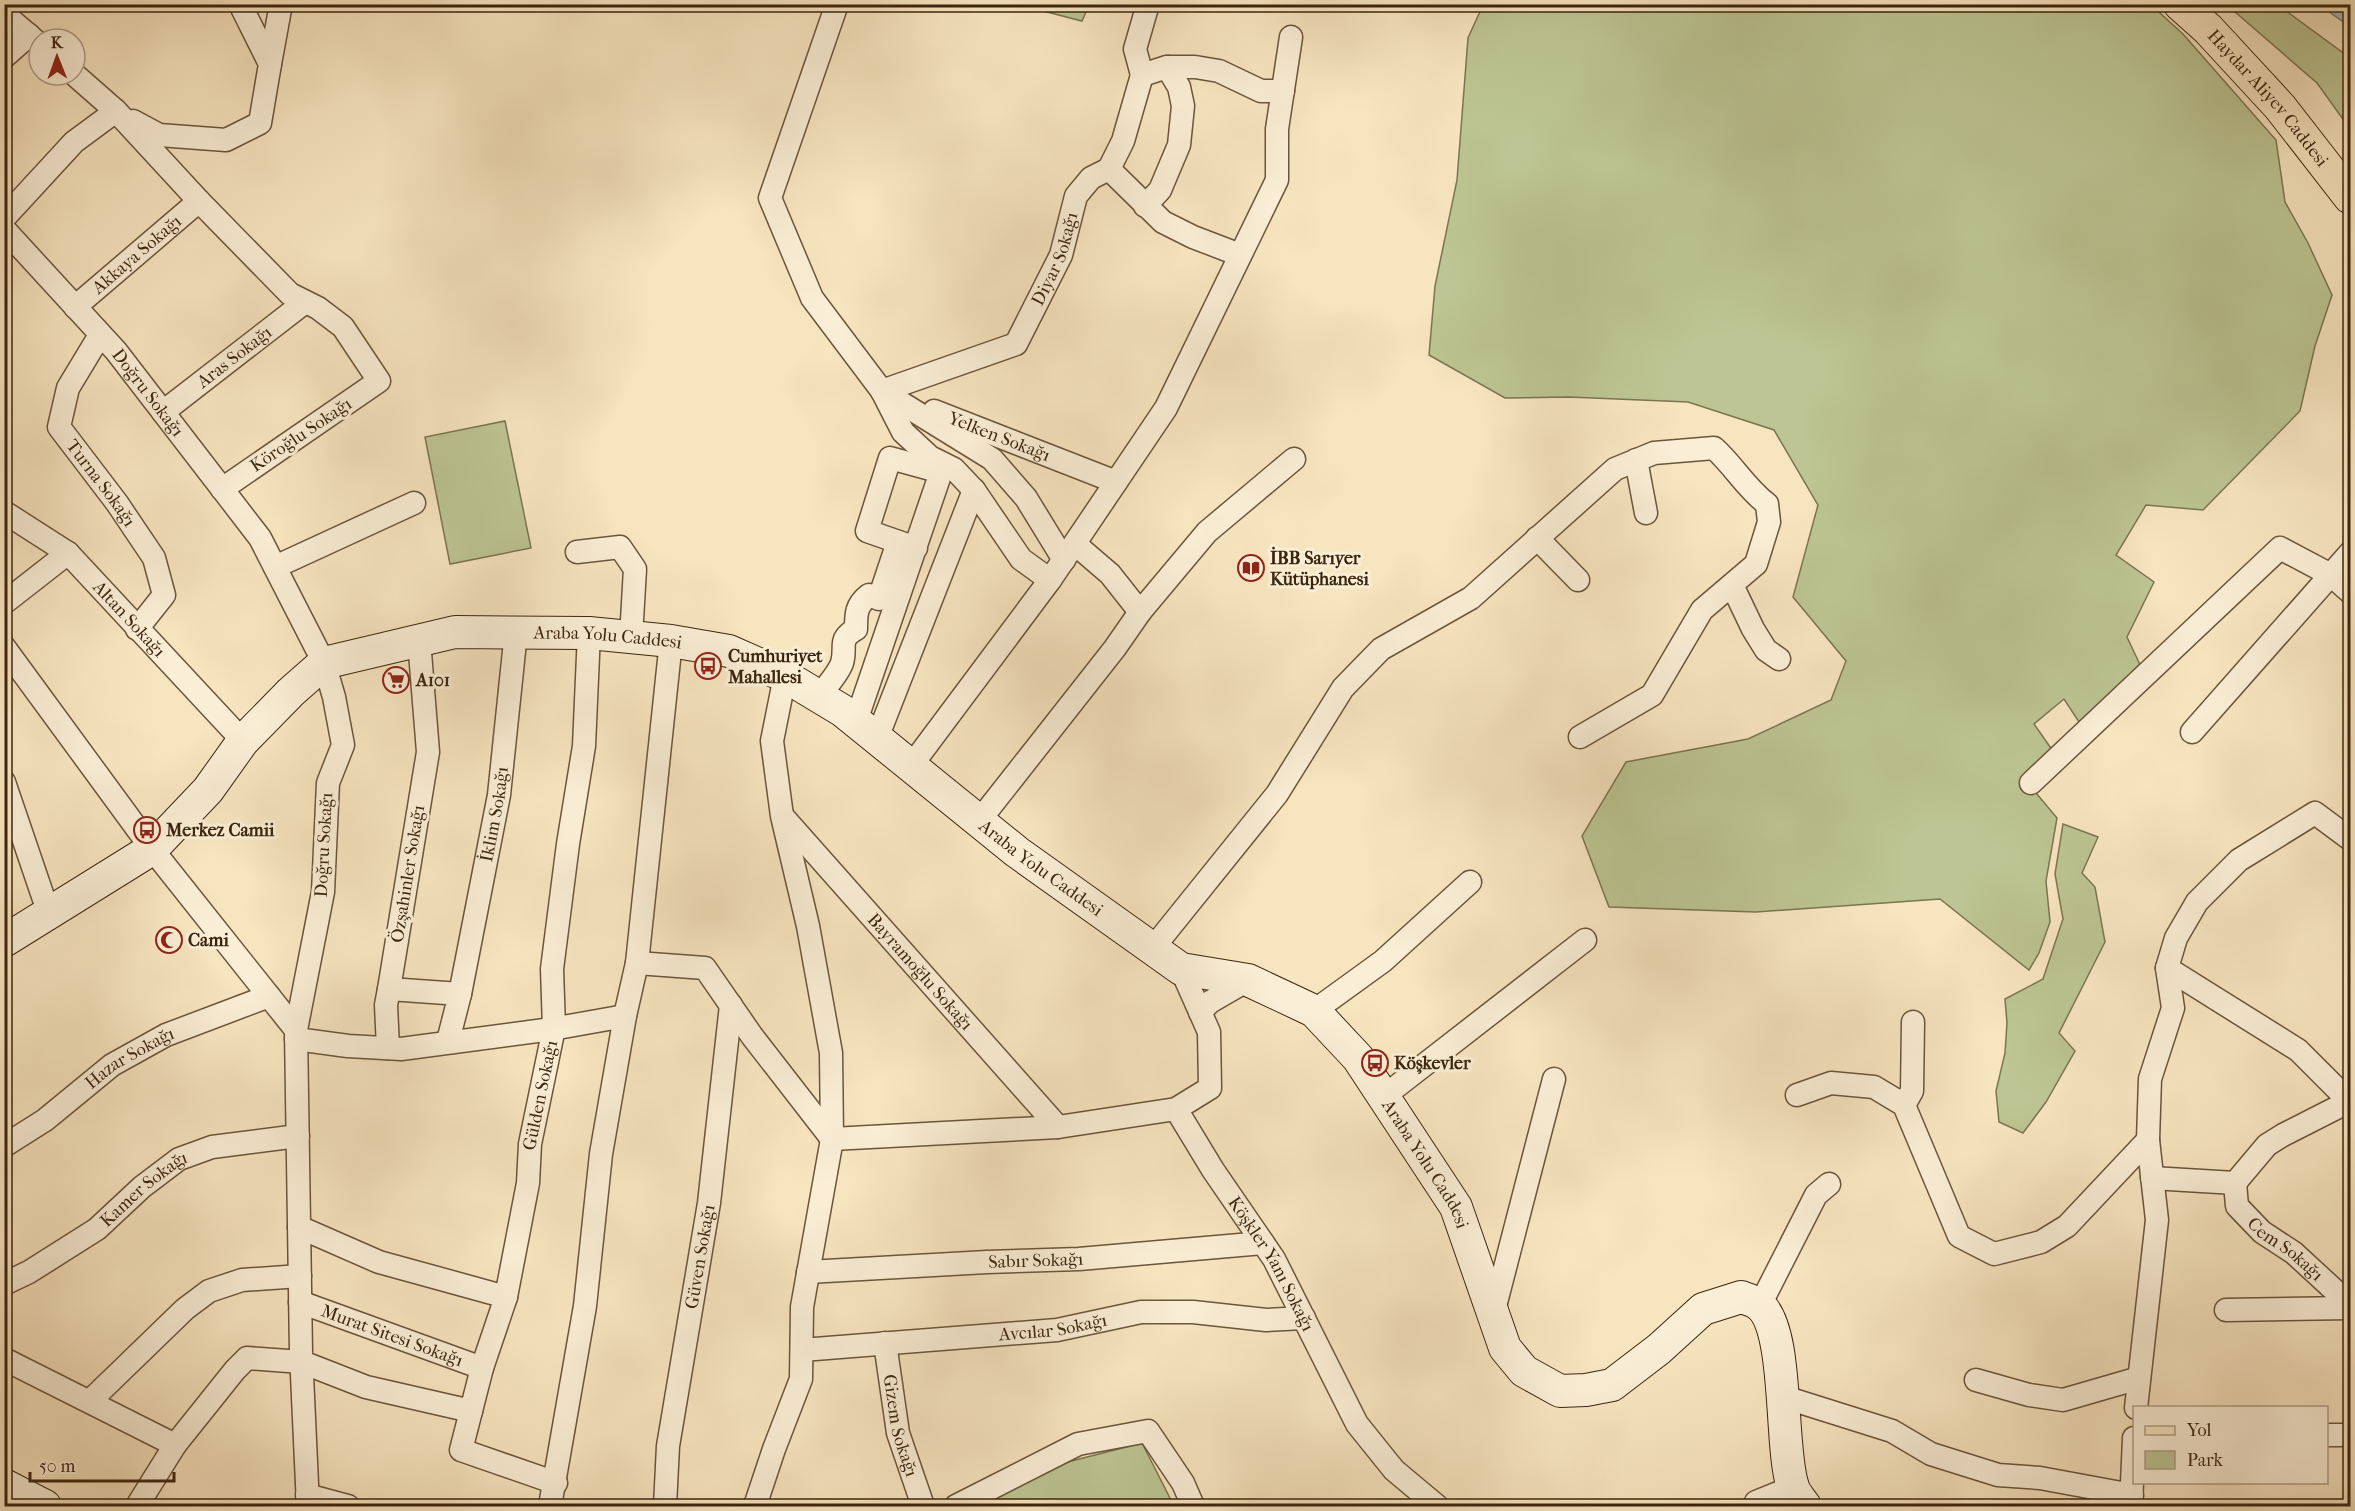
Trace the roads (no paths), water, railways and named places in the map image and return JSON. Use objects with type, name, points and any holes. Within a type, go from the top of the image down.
[{"type":"main road","name":"Haydar Aliyev Caddesi","points":[[2180,4],[2208,29],[2280,107],[2350,197]]},
{"type":"street","points":[[240,4],[270,64]]},
{"type":"street","points":[[116,111],[159,135],[226,140],[260,123],[281,4]]},
{"type":"street","points":[[837,4],[770,198],[812,298],[882,391],[903,432],[930,457],[954,469],[974,490],[1021,559],[1050,580]]},
{"type":"street","points":[[1148,4],[1135,49],[1142,75],[1123,141],[1109,169],[1144,206],[1163,222],[1193,237],[1240,255]]},
{"type":"street","points":[[4,14],[27,34]]},
{"type":"street","points":[[911,766],[1050,580],[1166,408],[1277,180],[1277,129],[1291,37]]},
{"type":"street","points":[[4,57],[27,44]]},
{"type":"street","points":[[1142,75],[1167,67],[1195,67],[1219,71],[1261,91],[1283,91]]},
{"type":"street","points":[[1144,206],[1160,190],[1179,145],[1183,106],[1179,87],[1167,67]]},
{"type":"street","points":[[87,86],[116,111],[199,201],[290,294],[305,302]]},
{"type":"street","points":[[4,218],[74,142],[116,111]]},
{"type":"street","name":"Diyar Sokağı","points":[[882,391],[1016,344],[1061,255],[1076,196],[1091,178],[1109,169]]},
{"type":"street","name":"Akkaya Sokağı","points":[[75,307],[199,201]]},
{"type":"street","name":"Doğru Sokağı","points":[[4,229],[116,351],[260,538],[324,663],[334,697],[344,745],[328,783],[323,892],[296,1035],[300,1302],[307,1501]]},
{"type":"street","name":"Köroğlu Sokağı","points":[[222,489],[380,381],[343,327],[305,302]]},
{"type":"street","name":"Aras Sokağı","points":[[163,412],[305,302]]},
{"type":"street","name":"Turna Sokağı","points":[[100,335],[68,388],[59,427],[117,503],[154,558],[164,595],[137,629]]},
{"type":"street","points":[[882,391],[992,459],[1069,552],[1110,574],[1140,612]]},
{"type":"street","name":"Yelken Sokağı","points":[[882,391],[1116,482]]},
{"type":"street","points":[[1153,948],[1277,794],[1343,688],[1381,649],[1471,598],[1615,469],[1653,453],[1714,448],[1731,463],[1750,491],[1767,504],[1769,522],[1756,564],[1702,610],[1652,695],[1580,736]]},
{"type":"street","points":[[979,821],[1115,648],[1140,612],[1207,532],[1294,459]]},
{"type":"street","points":[[1636,460],[1646,513]]},
{"type":"street","points":[[866,730],[974,490]]},
{"type":"street","points":[[275,567],[414,503]]},
{"type":"street","name":"Altan Sokağı","points":[[4,512],[68,553],[243,741]]},
{"type":"street","points":[[1537,538],[1578,580]]},
{"type":"street","points":[[819,696],[842,663],[842,646],[846,635],[865,632],[855,614],[861,601],[869,595],[879,599],[907,545],[866,730]]},
{"type":"street","points":[[577,552],[620,547],[635,569],[631,637]]},
{"type":"street","points":[[2031,783],[2280,548],[2331,575],[2350,592]]},
{"type":"street","points":[[4,603],[68,553]]},
{"type":"street","points":[[2192,732],[2350,553]]},
{"type":"street","points":[[1732,585],[1766,651],[1779,658]]},
{"type":"street","name":"Araba Yolu Caddesi","points":[[4,940],[152,849],[208,790],[243,741],[291,692],[324,663],[455,632],[589,633],[671,641],[729,651],[785,676],[819,696],[866,730],[1017,852],[1181,969],[1248,980],[1314,1011],[1358,1058],[1455,1207],[1505,1348],[1524,1371],[1560,1391],[1586,1390],[1611,1385],[1659,1349],[1703,1309],[1742,1297],[1760,1305]]},
{"type":"street","name":"İklim Sokağı","points":[[460,994],[499,795],[516,632]]},
{"type":"street","name":"Gülden Sokağı","points":[[556,1483],[461,1450],[482,1368],[506,1297],[528,1183],[530,1144],[554,1028],[552,969],[568,844],[584,746],[589,633]]},
{"type":"street","name":"Özşahinler Sokağı","points":[[388,1048],[386,1005],[428,752],[419,640]]},
{"type":"street","points":[[550,1506],[556,1483],[585,1306],[601,1154],[625,1016],[637,963],[671,641]]},
{"type":"street","points":[[4,647],[152,849],[269,996],[296,1035],[401,1048],[554,1028],[625,1016]]},
{"type":"street","points":[[755,1506],[801,1379],[802,1307],[832,1139],[831,1053],[808,926],[782,816],[771,741],[785,676]]},
{"type":"street","points":[[4,782],[10,819],[49,914]]},
{"type":"street","points":[[2136,1406],[2157,1220],[2148,1140],[2150,1078],[2173,1008],[2167,968],[2176,938],[2197,902],[2239,860],[2315,813],[2350,839]]},
{"type":"street","name":"Bayramoğlu Sokağı","points":[[782,816],[1058,1127]]},
{"type":"street","points":[[1314,1011],[1383,961],[1470,882]]},
{"type":"street","points":[[1383,1097],[1585,940]]},
{"type":"street","points":[[637,963],[705,968],[794,1093],[832,1139]]},
{"type":"street","points":[[2152,1178],[2235,1184],[2267,1145],[2350,1101],[2298,1050],[2167,968]]},
{"type":"street","points":[[832,1139],[1058,1127],[1176,1109],[1209,1088],[1209,1032],[1181,969]]},
{"type":"street","points":[[1200,1012],[1225,992],[1248,980]]},
{"type":"street","points":[[389,989],[460,994],[448,1041]]},
{"type":"street","name":"Hazar Sokağı","points":[[4,1146],[45,1120],[112,1065],[166,1035],[269,996]]},
{"type":"street","name":"Güven Sokağı","points":[[665,1506],[668,1446],[709,1203],[731,1005]]},
{"type":"street","points":[[1904,1105],[1912,1091],[1913,1022]]},
{"type":"street","points":[[1494,1314],[1554,1079]]},
{"type":"street","points":[[1797,1095],[1831,1083],[1874,1087],[1904,1105],[1959,1236],[1994,1254],[2041,1242],[2067,1226],[2148,1140]]},
{"type":"street","name":"Köşkler Yanı Sokağı","points":[[1176,1109],[1213,1170],[1274,1260],[1358,1424],[1394,1470],[1437,1506]]},
{"type":"street","name":"Kamer Sokağı","points":[[4,1284],[29,1272],[97,1229],[142,1187],[179,1159],[212,1148],[298,1136]]},
{"type":"street","points":[[1755,1506],[1756,1502],[1799,1497],[1785,1438],[1784,1397],[1773,1325],[1760,1305],[1815,1195],[1829,1184]]},
{"type":"street","name":"Cem Sokağı","points":[[2235,1184],[2237,1206],[2262,1232],[2294,1254],[2345,1300],[2350,1309]]},
{"type":"street","points":[[299,1227],[379,1262],[506,1297]]},
{"type":"street","name":"Sabır Sokağı","points":[[808,1272],[1079,1259],[1263,1243]]},
{"type":"street","points":[[90,1401],[185,1309],[209,1291],[242,1280],[300,1276]]},
{"type":"street","name":"Murat Sitesi Sokağı","points":[[300,1302],[482,1368]]},
{"type":"street","points":[[2226,1310],[2350,1309]]},
{"type":"street","name":"Avcılar Sokağı","points":[[802,1350],[1057,1330],[1141,1311],[1193,1312],[1266,1320],[1304,1318]]},
{"type":"street","name":"Gizem Sokağı","points":[[885,1343],[898,1433],[923,1506]]},
{"type":"street","points":[[137,1506],[175,1445],[247,1358],[302,1362],[366,1387],[471,1411]]},
{"type":"street","points":[[4,1359],[175,1445]]},
{"type":"street","points":[[1976,1380],[2029,1395],[2063,1400],[2139,1378]]},
{"type":"street","points":[[1784,1397],[1892,1431],[1930,1454],[1998,1475],[2040,1478],[2132,1501],[2133,1470]]},
{"type":"street","points":[[956,1506],[1078,1444],[1148,1431],[1184,1483],[1193,1506]]},
{"type":"street","points":[[2328,1435],[2350,1435]]},
{"type":"street","points":[[4,1485],[45,1506]]},
{"type":"street","points":[[307,1501],[348,1506]]},
{"type":"water","points":[[2320,5],[2350,5],[2350,27]]},
{"type":"place","name":"İBB Sarıyer Kütüphanesi","points":[[1251,568]]},
{"type":"place","name":"Cumhuriyet Mahallesi","points":[[708,666]]},
{"type":"place","name":"A101","points":[[396,680]]},
{"type":"place","name":"Merkez Camii","points":[[147,830]]},
{"type":"place","name":"Cami","points":[[169,940]]},
{"type":"place","name":"Köşkevler","points":[[1375,1063]]}]
